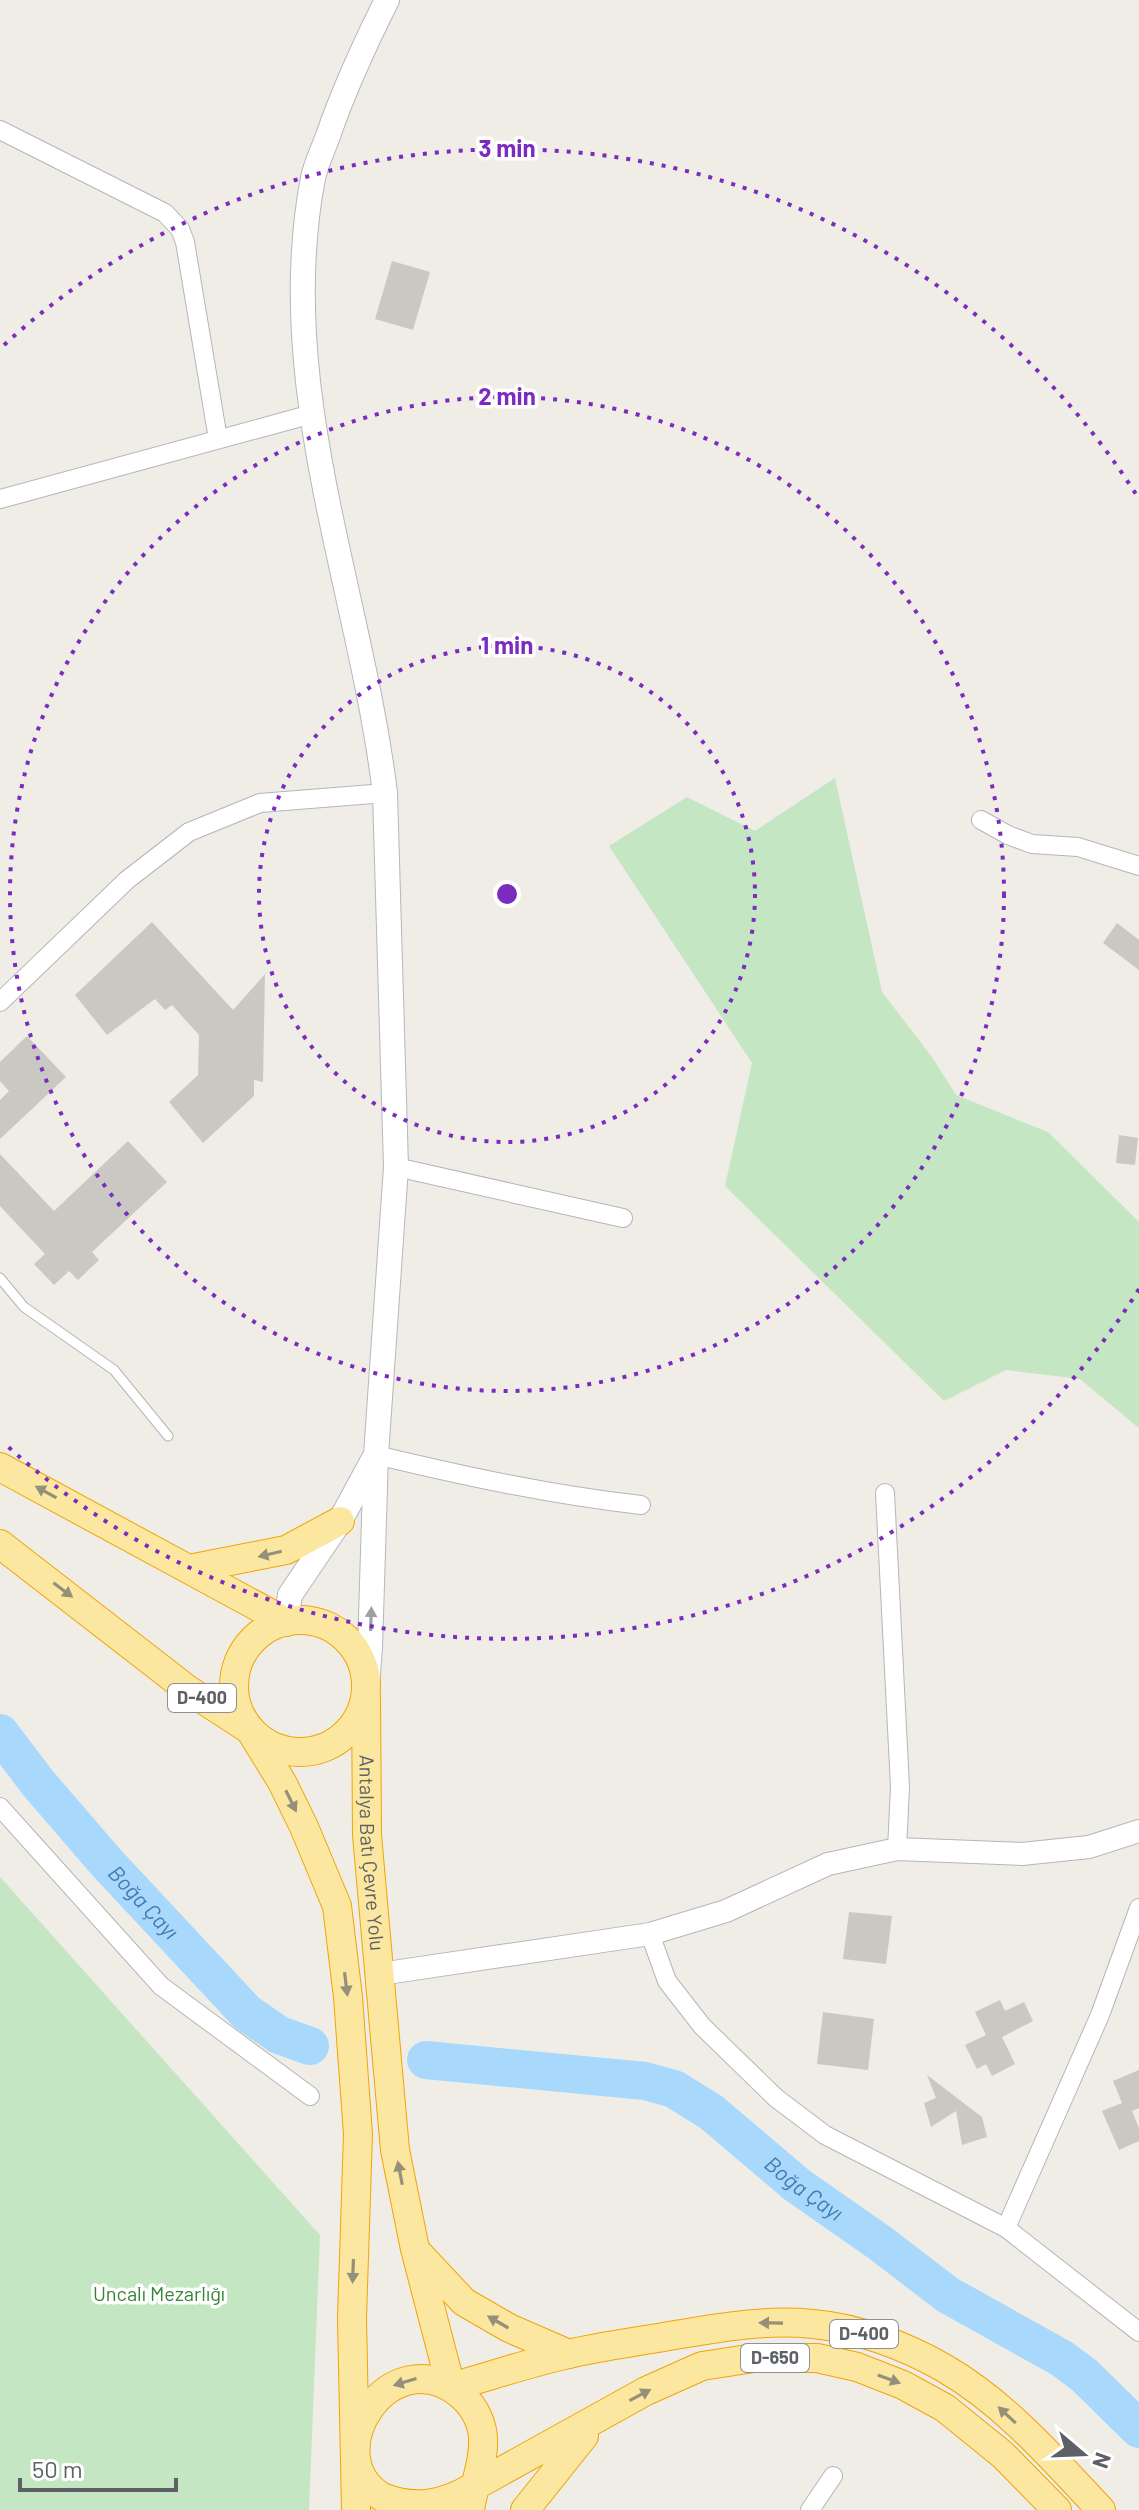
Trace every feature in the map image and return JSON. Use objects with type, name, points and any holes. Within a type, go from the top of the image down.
[{"type":"highway","points":[[0,1467],[286,1622]]},
{"type":"highway","points":[[189,1569],[286,1550],[340,1521]]},
{"type":"highway","name":"Antalya Batı Çevre Yolu","points":[[0,1544],[187,1689],[250,1730],[282,1782],[337,1906],[348,1997],[358,2134],[352,2318],[354,2455]]},
{"type":"highway","points":[[308,1620],[324,1624],[350,1642],[366,1675],[366,1697],[360,1715],[347,1734],[324,1748],[299,1753],[280,1750],[250,1730],[236,1701],[236,1672],[249,1644],[263,1632],[286,1622],[308,1620]]},
{"type":"highway","name":"Antalya Batı Çevre Yolu","points":[[366,1697],[367,1835],[395,2150],[415,2249],[451,2387]]},
{"type":"highway","points":[[415,2249],[464,2302],[509,2328],[569,2354]]},
{"type":"highway","name":"D-400","points":[[569,2354],[755,2322],[815,2324],[864,2334],[946,2369],[993,2402],[1031,2436],[1101,2510]]},
{"type":"highway","points":[[451,2387],[569,2354]]},
{"type":"highway","name":"D-650","points":[[472,2499],[599,2418],[646,2391],[702,2366],[754,2358],[817,2358],[857,2367],[903,2385],[945,2408],[1003,2455],[1057,2510]]},
{"type":"highway","points":[[356,2510],[354,2455],[364,2418],[392,2386],[410,2379],[425,2378],[451,2387],[467,2400],[480,2421],[484,2443],[472,2499]]},
{"type":"highway","points":[[525,2510],[562,2459],[599,2418]]},
{"type":"highway","name":"D-400","points":[[354,2455],[362,2477],[376,2493],[393,2504],[414,2509],[472,2499]]},
{"type":"main road","name":"Antalya Batı Çevre Yolu","points":[[366,1697],[376,1455],[396,1167],[385,793],[378,734],[312,414],[304,335],[303,255],[314,176],[350,75],[387,0]]},
{"type":"main road","points":[[286,1622],[290,1595],[340,1521],[376,1455]]},
{"type":"street","points":[[0,130],[165,213],[180,229],[185,242],[218,439]]},
{"type":"street","points":[[0,499],[312,414]]},
{"type":"street","points":[[0,1002],[127,880],[189,832],[260,803],[385,793]]},
{"type":"street","points":[[981,820],[1032,844],[1078,847],[1139,866]]},
{"type":"street","points":[[396,1167],[623,1218]]},
{"type":"street","points":[[376,1455],[503,1485],[641,1505]]},
{"type":"street","points":[[885,1493],[900,1787],[897,1849]]},
{"type":"street","points":[[0,1807],[161,1986],[310,2096]]},
{"type":"street","points":[[380,1974],[650,1934],[726,1911],[828,1864],[897,1849],[1022,1854],[1089,1847],[1139,1831]]},
{"type":"street","points":[[1006,2228],[1100,2015],[1139,1908]]},
{"type":"street","points":[[650,1934],[667,1981],[702,2026],[776,2098],[825,2135],[1006,2228],[1139,2332]]},
{"type":"street","points":[[810,2510],[833,2476]]},
{"type":"lane","points":[[0,1278],[24,1307],[114,1370],[168,1436]]},
{"type":"green space","points":[[835,778],[882,992],[932,1057],[956,1095],[1048,1132],[1139,1222],[1139,1428],[1080,1379],[1006,1370],[944,1401],[725,1186],[752,1063],[609,846],[687,797],[755,831]]},
{"type":"green space","name":"Uncalı Mezarlığı","points":[[0,1877],[320,2235],[309,2510],[0,2510]]},
{"type":"building","points":[[392,261],[430,272],[413,330],[375,319]]},
{"type":"building","points":[[152,922],[233,1010],[265,974],[263,1082],[254,1080],[254,1096],[203,1143],[169,1102],[198,1075],[199,1035],[172,1005],[165,1010],[155,999],[107,1035],[75,995]]},
{"type":"building","points":[[1117,923],[1139,940],[1139,970],[1103,943]]},
{"type":"building","points":[[27,1036],[66,1077],[0,1139],[0,1100],[9,1091],[0,1081],[0,1062]]},
{"type":"building","points":[[1119,1135],[1138,1138],[1135,1165],[1116,1163]]},
{"type":"building","points":[[128,1141],[167,1182],[92,1252],[99,1260],[78,1280],[69,1271],[54,1285],[34,1264],[45,1254],[0,1206],[0,1154],[54,1211]]},
{"type":"building","points":[[849,1912],[892,1916],[886,1964],[843,1959]]},
{"type":"building","points":[[1000,2000],[1005,2011],[1024,2002],[1033,2021],[1002,2037],[1015,2064],[992,2076],[986,2064],[977,2069],[965,2045],[986,2035],[975,2012]]},
{"type":"building","points":[[823,2012],[874,2019],[868,2070],[817,2064]]},
{"type":"building","points":[[1139,2070],[1139,2108],[1132,2111],[1139,2128],[1139,2141],[1119,2150],[1102,2111],[1122,2103],[1113,2081]]},
{"type":"building","points":[[927,2075],[982,2117],[987,2137],[962,2145],[956,2111],[931,2127],[924,2103],[936,2098]]},
{"type":"waterway","name":"Boğa Çayı","points":[[0,1733],[106,1862],[247,2013],[279,2035],[310,2046]]},
{"type":"waterway","name":"Boğa Çayı","points":[[426,2060],[645,2081],[674,2089],[711,2112],[797,2185],[948,2295],[1061,2358],[1084,2375],[1139,2429]]}]
